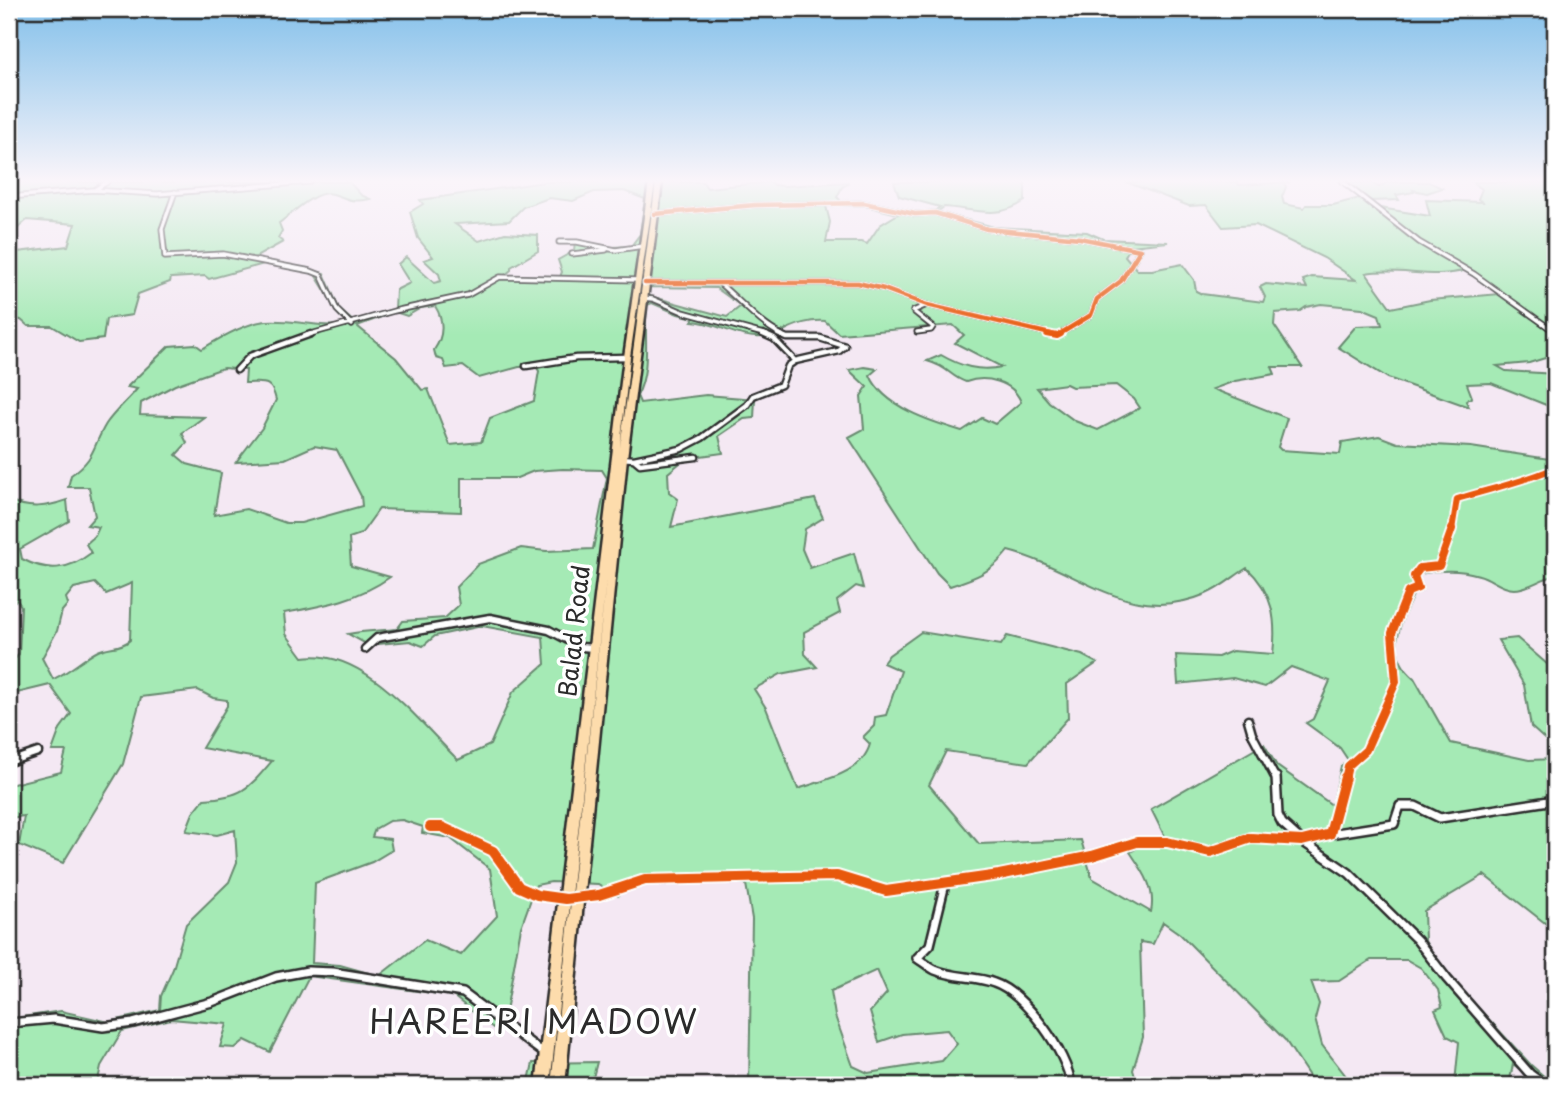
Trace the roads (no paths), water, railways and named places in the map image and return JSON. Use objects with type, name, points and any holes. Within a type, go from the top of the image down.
[{"type":"highway","name":"Balad Road","points":[[558,1085],[642,298],[645,233]]},
{"type":"highway","name":"Balad Road","points":[[543,1085],[594,648],[624,458],[627,357],[650,233]]},
{"type":"street","points":[[162,233],[166,257],[232,254],[321,275],[337,310],[352,325]]},
{"type":"street","points":[[237,370],[250,356],[290,344],[327,328],[352,325],[394,311],[468,295],[500,277],[720,284],[858,283],[927,305],[1056,336],[1091,315],[1097,299],[1121,281],[1140,250],[1080,237],[1034,233]]},
{"type":"street","points":[[1408,233],[1475,274],[1555,332]]},
{"type":"street","points":[[559,242],[577,242],[616,250]]},
{"type":"street","points":[[572,254],[643,246]]},
{"type":"street","points":[[624,458],[681,449],[702,438],[747,405],[753,396],[781,385],[788,366],[795,361],[839,351],[845,346],[820,338],[787,338],[765,327],[740,300],[720,284]]},
{"type":"street","points":[[642,298],[653,299],[683,312],[760,332],[774,339],[795,361]]},
{"type":"street","points":[[917,332],[933,327],[913,311],[927,305]]},
{"type":"street","points":[[526,366],[571,359],[627,357]]},
{"type":"street","points":[[624,458],[640,464],[696,457]]},
{"type":"street","points":[[1330,834],[1348,766],[1366,750],[1396,682],[1392,633],[1408,592],[1418,588],[1414,576],[1420,568],[1439,566],[1447,536],[1455,525],[1453,512],[1457,499],[1506,484],[1521,483],[1555,468]]},
{"type":"street","points":[[365,649],[377,638],[490,618],[549,630],[581,648],[594,648]]},
{"type":"street","points":[[1248,720],[1252,734],[1274,771],[1278,786],[1278,815],[1282,823],[1302,841],[1349,873],[1391,914],[1417,940],[1522,1066],[1545,1085]]},
{"type":"street","points":[[9,762],[38,752]]},
{"type":"street","points":[[430,827],[442,827],[493,851],[519,887],[537,895],[566,899],[599,895],[645,880],[837,876],[886,891],[945,884],[1092,856],[1137,842],[1167,842],[1210,852],[1251,838],[1302,841],[1394,824],[1400,806],[1415,806],[1440,818],[1555,800]]},
{"type":"street","points":[[945,884],[930,945],[917,958],[935,970],[996,983],[1015,995],[1032,1012],[1059,1053],[1071,1085]]},
{"type":"street","points":[[9,1023],[54,1019],[103,1027],[133,1023],[212,1002],[276,977],[308,971],[333,972],[463,993],[547,1055]]},
{"type":"district","name":"HAREERI MADOW","points":[[534,1022]]}]
